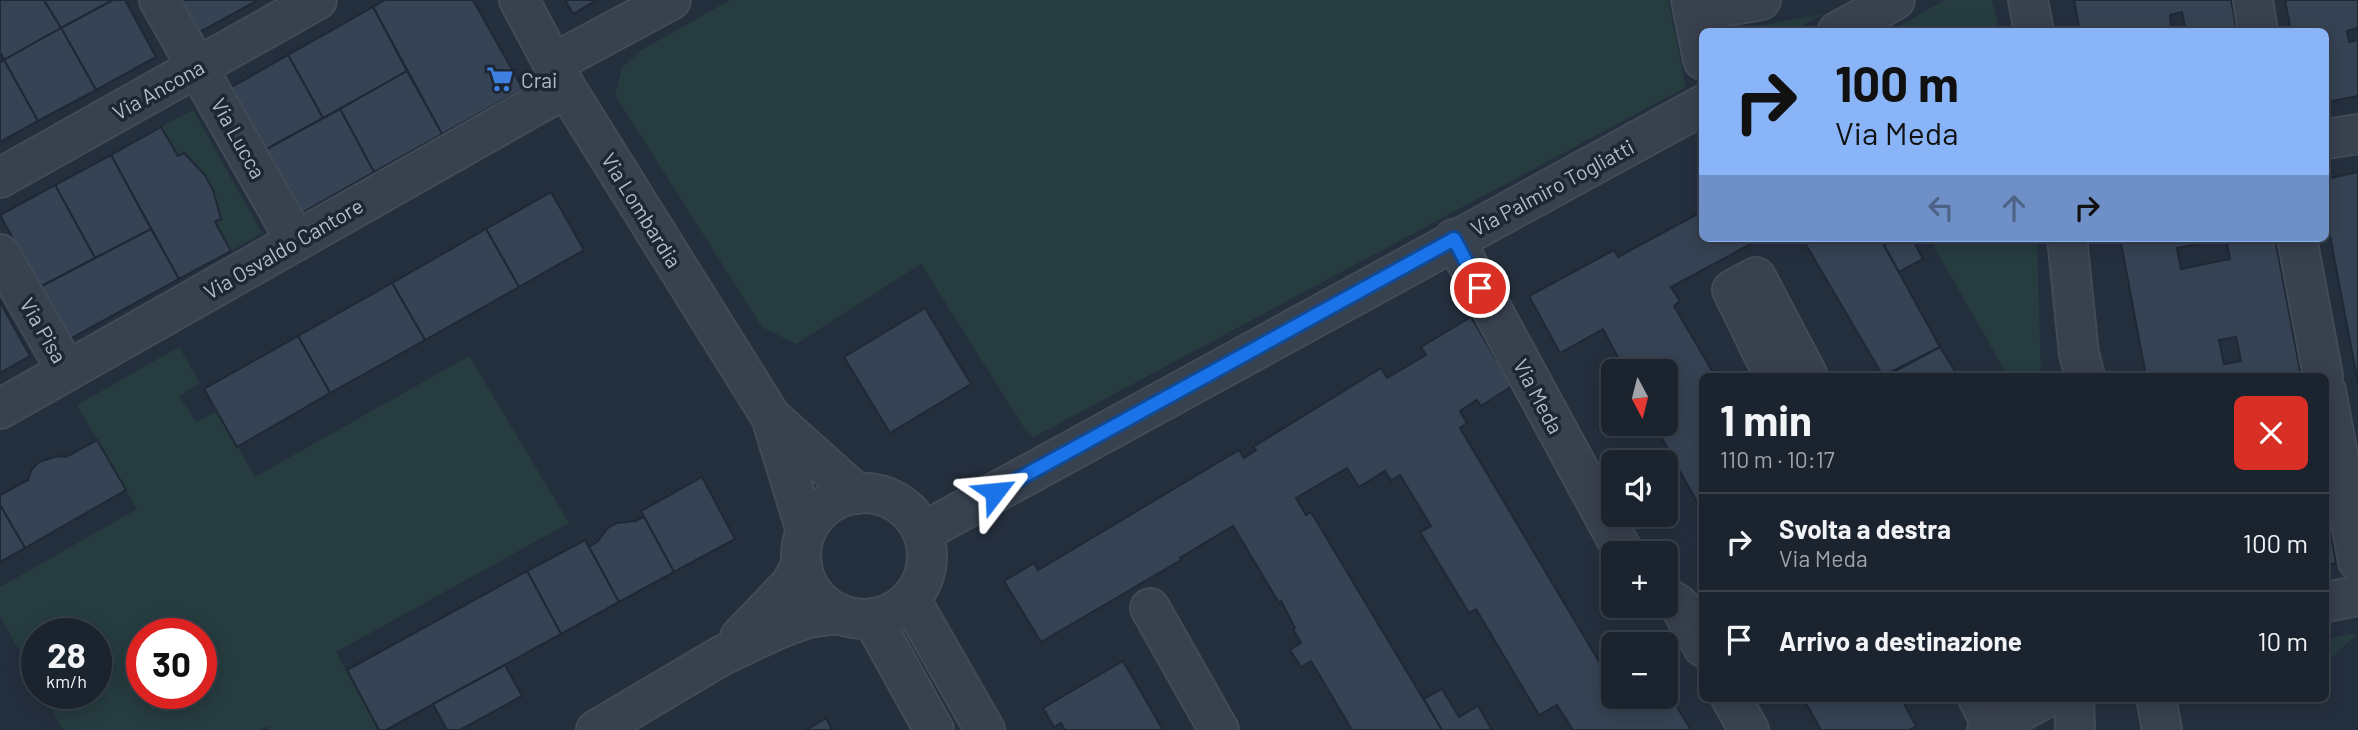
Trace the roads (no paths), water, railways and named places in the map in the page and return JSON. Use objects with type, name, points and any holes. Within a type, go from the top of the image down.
[{"type":"street","name":"Via Lucca","points":[[159,0],[296,241]]},
{"type":"street","name":"Via Ancona","points":[[0,178],[317,0]]},
{"type":"street","name":"Via Lombardia","points":[[519,0],[560,76],[771,417],[857,494]]},
{"type":"street","name":"Via Osvaldo Cantore","points":[[0,409],[296,241],[560,76],[671,0]]},
{"type":"street","points":[[1699,40],[1692,6],[1761,0]]},
{"type":"street","points":[[1844,28],[1895,0]]},
{"type":"street","points":[[2028,0],[2033,28]]},
{"type":"street","points":[[2253,0],[2257,28]]},
{"type":"street","name":"Via Palmiro Togliatti","points":[[923,532],[1699,107]]},
{"type":"street","points":[[2329,139],[2358,134]]},
{"type":"street","name":"Via Meda","points":[[1454,239],[1618,541]]},
{"type":"street","points":[[2067,242],[2081,369]]},
{"type":"street","points":[[2298,242],[2322,373]]},
{"type":"street","name":"Via Pisa","points":[[0,254],[67,370]]},
{"type":"street","points":[[1773,373],[1732,290],[1756,277],[1806,373]]},
{"type":"street","points":[[2329,407],[2358,561]]},
{"type":"street","name":"Via Lombardia","points":[[771,417],[804,547]]},
{"type":"street","points":[[596,730],[721,656],[784,627],[807,618],[892,612],[910,599],[923,580],[927,565],[923,532],[915,518],[896,502],[873,493],[841,497],[826,506],[815,517],[791,584],[721,656]]},
{"type":"street","points":[[804,547],[806,579],[814,594],[825,606],[856,616],[934,730]]},
{"type":"street","points":[[2329,601],[2358,596]]},
{"type":"street","points":[[910,599],[985,730]]},
{"type":"street","points":[[1678,604],[1699,640]]},
{"type":"street","points":[[1150,608],[1219,730]]},
{"type":"street","points":[[1733,702],[1749,730]]},
{"type":"street","points":[[2157,702],[2162,730]]},
{"type":"street","points":[[1986,718],[2073,705]]},
{"type":"place","name":"Crai","points":[[500,79]]}]
